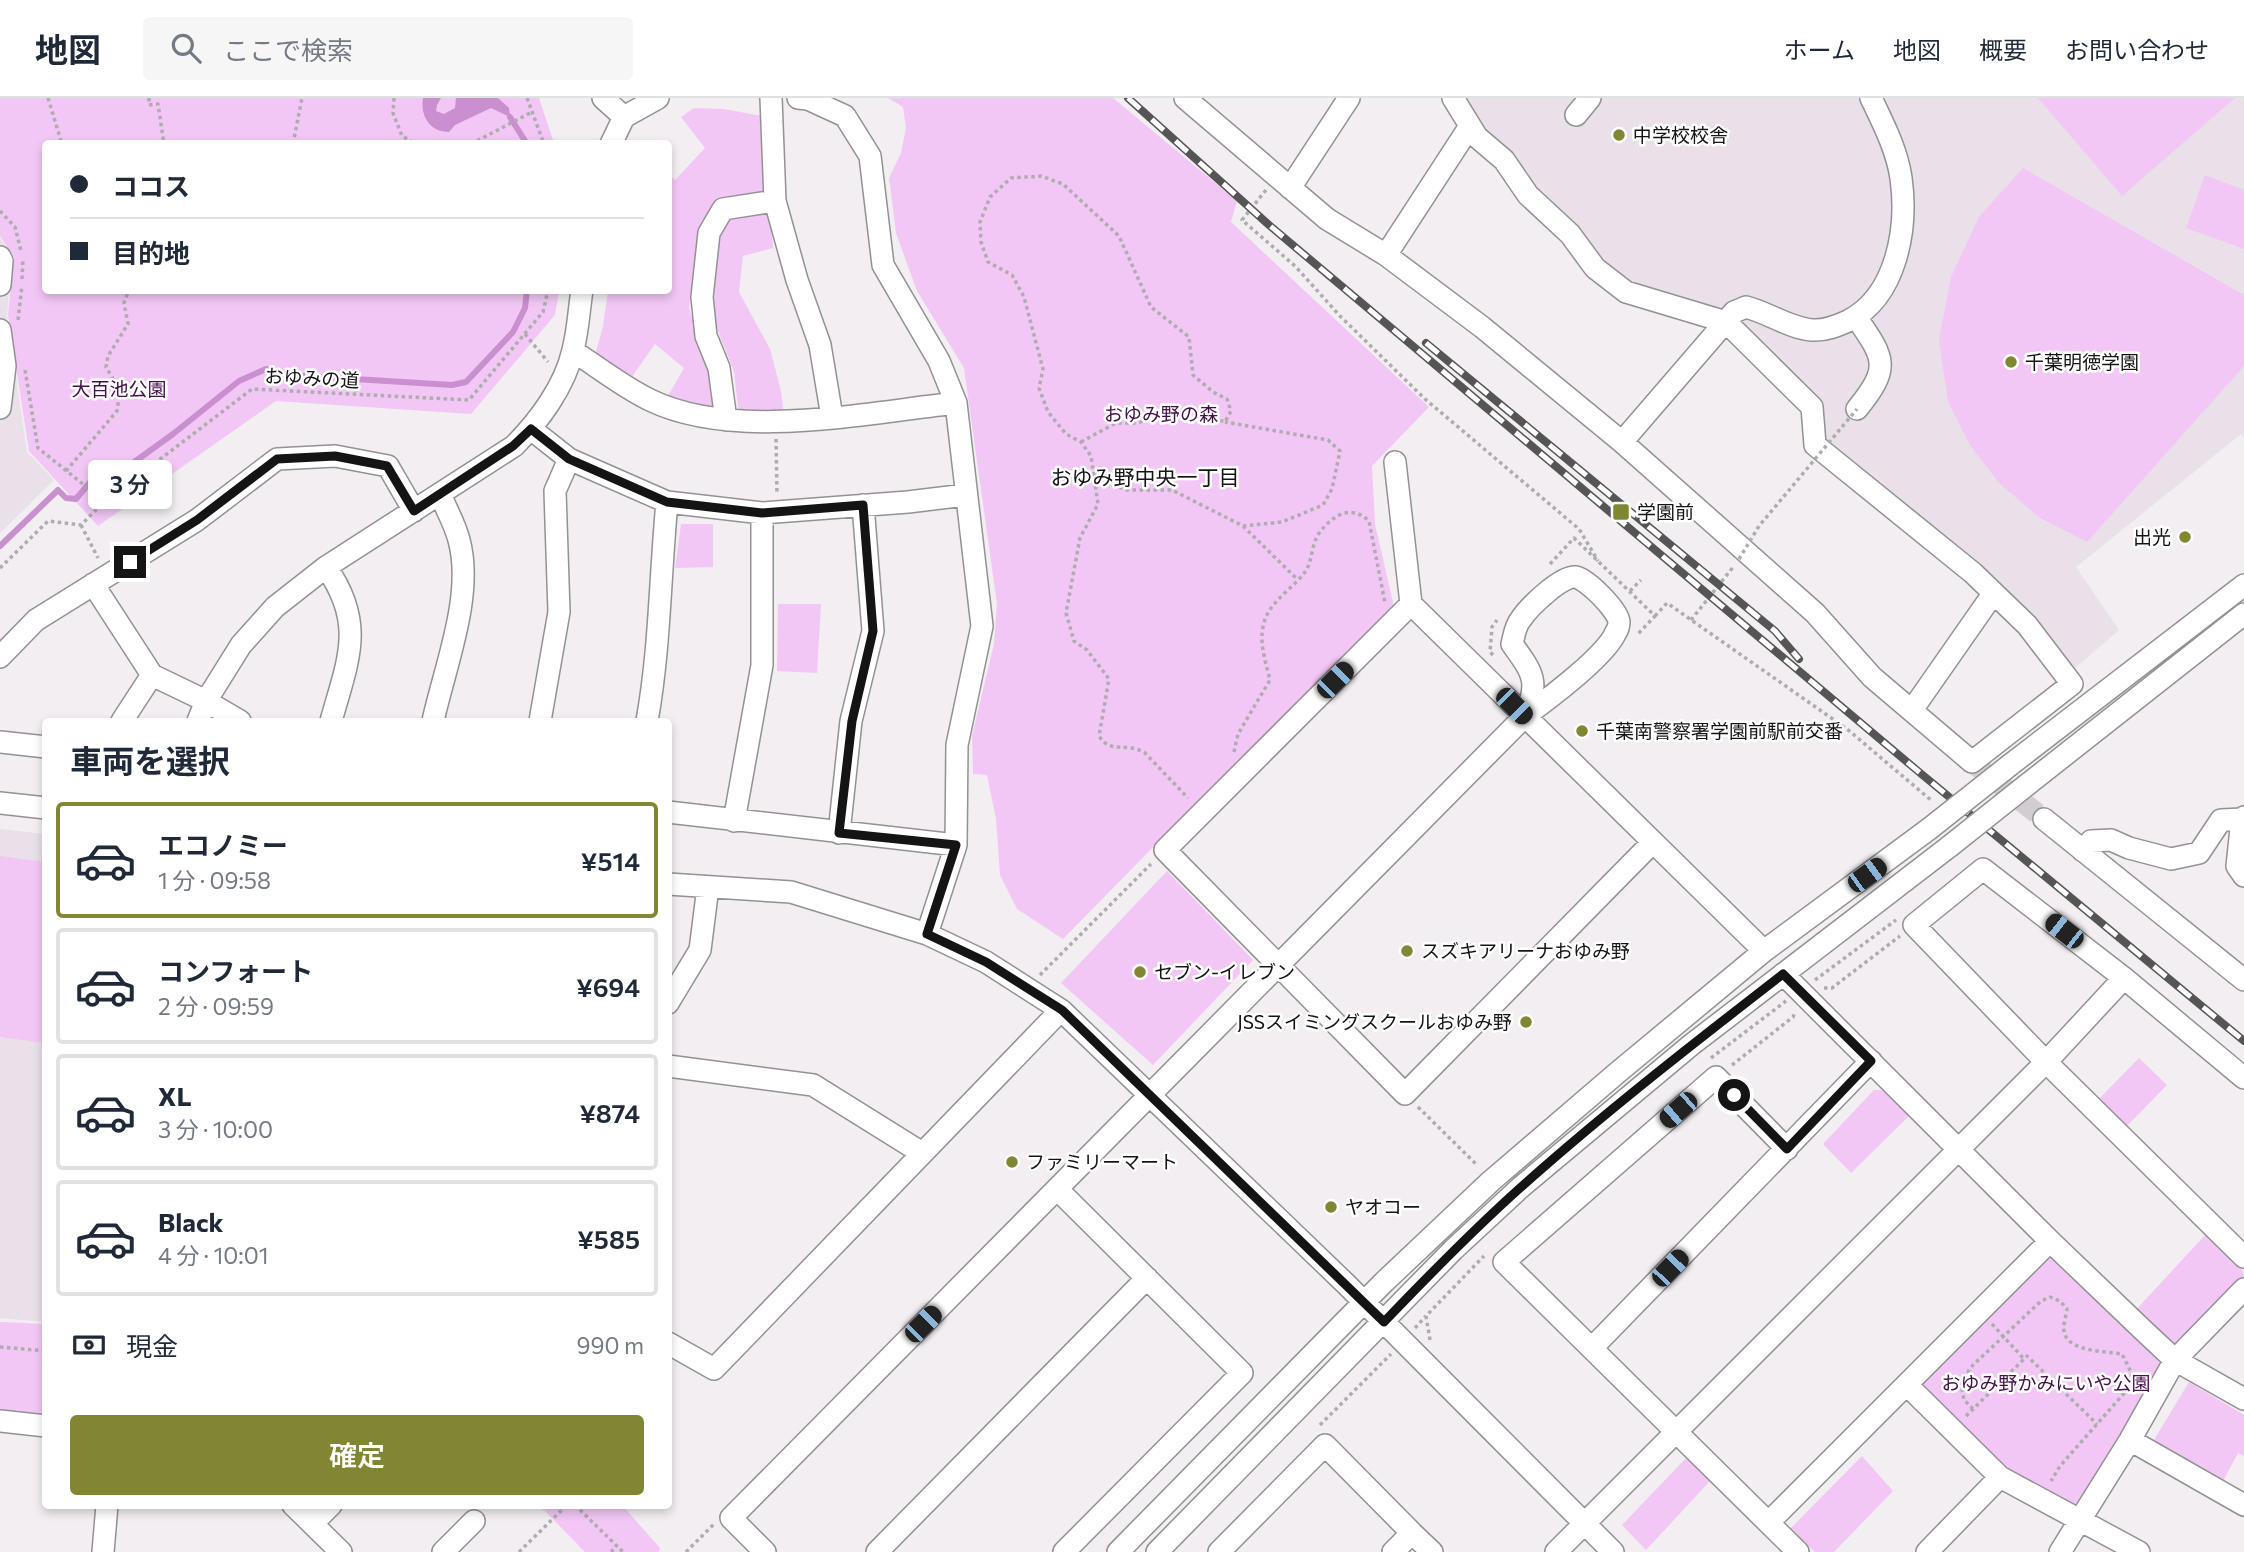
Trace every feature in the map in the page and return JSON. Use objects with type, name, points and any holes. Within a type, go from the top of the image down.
[{"type":"street","points":[[603,98],[624,117]]},
{"type":"street","points":[[613,140],[624,117],[658,98]]},
{"type":"street","points":[[771,98],[775,201],[789,257],[820,345],[832,417]]},
{"type":"street","points":[[798,98],[808,99],[845,116],[870,156],[883,265],[939,361],[956,403],[982,626],[957,745],[956,845],[927,934]]},
{"type":"street","points":[[1185,98],[1207,105],[1280,186],[1386,255],[1482,327],[1622,442],[1805,604],[1872,677],[1972,762],[2072,684],[2027,625],[1972,573],[1815,445],[1812,407],[1726,322],[1626,292],[1595,268],[1570,234],[1528,195],[1504,160],[1477,137],[1453,98]]},
{"type":"street","points":[[1280,186],[1349,98]]},
{"type":"street","points":[[1576,115],[1590,98]]},
{"type":"street","points":[[1622,442],[1734,312],[1746,307],[1813,330],[1833,328],[1856,317],[1870,306],[1884,286],[1896,258],[1903,223],[1901,177],[1887,131],[1871,98]]},
{"type":"street","points":[[1386,255],[1470,126]]},
{"type":"street","points":[[726,420],[719,368],[706,336],[702,298],[709,233],[723,209],[775,201]]},
{"type":"street","points":[[0,257],[0,285]]},
{"type":"street","points":[[202,711],[241,645],[275,607],[326,567],[513,446],[531,429],[563,379],[573,351],[581,294]]},
{"type":"street","points":[[1856,317],[1881,356],[1876,386],[1857,409]]},
{"type":"street","points":[[0,408],[9,326]]},
{"type":"street","points":[[573,351],[650,400],[702,417],[776,423],[956,403]]},
{"type":"street","points":[[531,429],[569,459],[667,502],[770,512],[966,495]]},
{"type":"street","points":[[0,657],[36,620],[197,520],[277,459],[335,456],[387,466],[414,511]]},
{"type":"street","points":[[541,718],[559,612],[555,491],[569,459]]},
{"type":"street","points":[[1395,462],[1411,604],[1764,951]]},
{"type":"street","points":[[434,718],[458,617],[464,571],[459,539],[440,494]]},
{"type":"street","points":[[647,718],[656,649],[659,578],[667,502]]},
{"type":"street","points":[[839,833],[852,721],[873,631],[863,505]]},
{"type":"street","points":[[734,821],[762,665],[770,512]]},
{"type":"street","points":[[326,567],[340,587],[350,618],[349,656],[332,718]]},
{"type":"street","points":[[765,1552],[731,1518],[1525,716],[1563,688],[1616,634],[1619,622],[1614,610],[1583,579],[1573,576],[1562,579],[1520,620],[1514,632],[1512,644],[1535,681],[1532,701],[1525,716]]},
{"type":"street","points":[[100,580],[152,675],[202,711],[229,718]]},
{"type":"street","points":[[1118,1552],[1364,1302],[1491,1181],[1764,951],[1929,829],[2244,585]]},
{"type":"street","points":[[1912,710],[1993,594]]},
{"type":"street","points":[[1411,604],[1164,850],[1405,1094],[1653,842]]},
{"type":"street","points":[[1157,1552],[1453,1250],[1521,1187],[1691,1045],[1950,846],[2244,614]]},
{"type":"street","points":[[124,718],[152,675]]},
{"type":"street","points":[[0,742],[42,747]]},
{"type":"street","points":[[0,803],[42,808]]},
{"type":"street","points":[[672,813],[956,845]]},
{"type":"street","points":[[2083,851],[2091,841],[2111,840],[2129,848],[2171,859],[2199,853],[2221,820],[2243,818],[2237,866],[2244,876]]},
{"type":"street","points":[[2044,819],[2244,980]]},
{"type":"street","points":[[2244,1078],[2124,978],[1983,869],[1914,925],[2046,1062],[2244,1257]]},
{"type":"street","points":[[672,884],[790,892],[927,934],[986,962],[1062,1010],[1364,1302],[1613,1552]]},
{"type":"street","points":[[672,997],[701,950],[708,887]]},
{"type":"street","points":[[1783,974],[2050,1241],[2175,1360],[2244,1399]]},
{"type":"street","points":[[1556,1552],[1583,1522],[2046,1062],[2124,978]]},
{"type":"street","points":[[672,1345],[714,1369],[1062,1010]]},
{"type":"street","points":[[1592,1348],[1871,1061]]},
{"type":"street","points":[[672,1067],[813,1085],[922,1153]]},
{"type":"street","points":[[1787,1149],[1716,1077],[1504,1262],[1798,1552]]},
{"type":"street","points":[[1057,1189],[1242,1373],[1064,1552]]},
{"type":"street","points":[[1769,1522],[2050,1241]]},
{"type":"street","points":[[877,1552],[1147,1278]]},
{"type":"street","points":[[2060,1552],[2130,1440],[2175,1360],[2244,1289]]},
{"type":"street","points":[[1907,1385],[2000,1477],[2139,1552]]},
{"type":"street","points":[[0,1421],[42,1426]]},
{"type":"street","points":[[2130,1440],[2244,1505]]},
{"type":"street","points":[[1219,1552],[1325,1445],[1432,1552]]},
{"type":"street","points":[[1927,1552],[2000,1477]]},
{"type":"street","points":[[103,1552],[107,1509]]},
{"type":"street","points":[[297,1509],[341,1552]]},
{"type":"street","points":[[313,1523],[327,1509]]},
{"type":"street","points":[[443,1552],[474,1521]]},
{"type":"street","points":[[1394,1552],[1412,1534]]},
{"type":"path","points":[[48,98],[61,140]]},
{"type":"path","points":[[149,98],[149,105],[158,104],[163,140]]},
{"type":"path","points":[[294,140],[302,98]]},
{"type":"path","points":[[394,98],[393,113],[402,136],[409,140]]},
{"type":"path","points":[[527,98],[542,140]]},
{"type":"path","points":[[479,140],[532,112]]},
{"type":"path","points":[[1202,813],[1136,747],[1122,745],[1113,748],[1104,744],[1099,736],[1109,679],[1087,650],[1074,641],[1066,613],[1080,538],[1098,504],[1095,472],[1091,456],[1081,442],[1066,434],[1048,412],[1039,388],[1043,369],[1024,298],[1012,275],[988,262],[981,242],[980,222],[990,197],[1011,178],[1041,176],[1063,184],[1119,236],[1152,307],[1189,337],[1194,375],[1213,392],[1227,399],[1231,411],[1225,422]]},
{"type":"path","points":[[1280,186],[1242,220],[1295,266],[1340,317],[1424,399],[1579,529],[1598,561]]},
{"type":"path","points":[[0,211],[15,227],[24,264],[9,326]]},
{"type":"path","points":[[66,471],[117,411],[120,391],[106,367],[108,356],[128,324],[124,303],[127,294]]},
{"type":"path","name":"おゆみの道","points":[[81,525],[104,502],[252,389],[469,400],[543,312],[547,294]]},
{"type":"path","points":[[524,334],[563,379]]},
{"type":"path","points":[[24,359],[38,448],[104,502]]},
{"type":"path","points":[[1691,620],[1739,559],[1759,526],[1857,409]]},
{"type":"path","points":[[1081,442],[1116,423],[1136,422],[1188,410],[1225,422],[1328,440],[1340,451],[1332,489],[1323,505],[1282,522],[1243,526]]},
{"type":"path","points":[[770,512],[776,423]]},
{"type":"path","points":[[1095,472],[1125,490],[1172,490],[1243,526],[1298,580]]},
{"type":"path","points":[[1233,757],[1238,734],[1270,680],[1261,640],[1266,615],[1307,571],[1319,533],[1342,513],[1351,511],[1369,521],[1390,625]]},
{"type":"path","points":[[0,568],[48,521],[81,525],[100,580]]},
{"type":"path","points":[[1547,568],[1574,538],[1655,616]]},
{"type":"path","points":[[1630,591],[1641,580]]},
{"type":"path","points":[[1637,636],[1667,603],[1847,729],[1937,804]]},
{"type":"path","points":[[1500,661],[1490,652],[1492,627],[1501,617]]},
{"type":"path","points":[[1027,988],[1164,850]]},
{"type":"path","points":[[1716,1077],[1793,1017],[1800,990],[1832,988],[1914,925]]},
{"type":"path","points":[[1405,1094],[1479,1167]]},
{"type":"path","points":[[1973,1409],[1964,1400],[1961,1384],[1971,1367],[2040,1301],[2050,1297],[2060,1301],[2067,1309],[2063,1330],[2073,1346],[2122,1354],[2132,1374],[2127,1390],[2060,1466],[2041,1498]]},
{"type":"path","points":[[1980,1311],[2024,1359]]},
{"type":"path","points":[[0,1347],[42,1350]]},
{"type":"path","points":[[1952,1430],[2027,1356],[2097,1424]]},
{"type":"path","points":[[519,1552],[563,1509]]},
{"type":"path","points":[[579,1509],[623,1552]]},
{"type":"path","points":[[686,1552],[715,1522],[731,1518]]},
{"type":"path","points":[[611,1552],[616,1547]]},
{"type":"shaded area","points":[[423,98],[441,98],[436,111],[444,114],[455,108],[456,98],[498,98],[509,108],[510,117],[491,108],[455,125],[449,132],[442,131],[432,126],[425,117]]},
{"type":"shaded area","name":"千葉明徳学園","points":[[1464,98],[2244,98],[2244,438],[2241,434],[2076,567],[2119,630],[2074,669],[2022,607],[1822,437],[1738,327],[1632,290],[1481,137]]},
{"type":"shaded area","points":[[0,238],[12,256],[7,316],[27,452],[54,480],[0,533]]},
{"type":"shaded area","points":[[0,829],[42,834],[42,1322],[0,1318]]},
{"type":"green space","name":"大百池公園","points":[[0,98],[539,98],[553,140],[42,140],[42,294],[558,294],[555,315],[471,414],[276,401],[98,526],[29,451],[8,315],[14,257],[0,236]]},
{"type":"green space","name":"おゆみ野の森","points":[[888,98],[1113,98],[1237,201],[1231,222],[1429,407],[1372,466],[1375,524],[1394,607],[1063,939],[1017,909],[1000,875],[996,819],[987,775],[973,774],[972,736],[994,644],[997,604],[964,368],[917,291],[896,233],[889,178],[901,153],[906,128],[903,107]]},
{"type":"green space","points":[[2038,98],[2235,98],[2122,196]]},
{"type":"green space","points":[[694,108],[724,109],[762,116],[767,190],[724,202],[701,222],[689,308],[712,376],[715,412],[668,396],[684,368],[655,344],[631,378],[600,360],[596,352],[608,294],[672,294],[672,177],[675,180],[705,148],[681,117]]},
{"type":"green space","points":[[2023,168],[2244,295],[2244,366],[2087,542],[2040,518],[1999,483],[1970,445],[1948,402],[1939,340],[1951,277],[1979,217]]},
{"type":"green space","points":[[2205,175],[2244,190],[2244,249],[2186,228]]},
{"type":"green space","points":[[763,212],[771,218],[773,248],[743,256],[739,292],[770,349],[781,391],[784,416],[739,415],[734,372],[713,318],[710,291],[715,238],[729,220]]},
{"type":"green space","points":[[681,524],[713,524],[713,567],[675,568]]},
{"type":"green space","points":[[778,604],[821,604],[817,673],[777,671]]},
{"type":"green space","points":[[0,856],[42,862],[42,1043],[0,1037]]},
{"type":"green space","points":[[1167,871],[1253,960],[1153,1065],[1061,983]]},
{"type":"green space","points":[[2139,1058],[2167,1085],[2126,1127],[2098,1100]]},
{"type":"green space","points":[[1874,1090],[1882,1090],[1909,1116],[1851,1173],[1823,1144]]},
{"type":"green space","points":[[2206,1234],[2242,1268],[2244,1279],[2179,1343],[2170,1344],[2134,1312]]},
{"type":"green space","name":"おゆみ野かみにいや公園","points":[[2050,1251],[2161,1360],[2161,1366],[2081,1502],[2071,1505],[2007,1470],[1922,1383]]},
{"type":"green space","points":[[0,1322],[42,1324],[42,1416],[0,1411]]},
{"type":"green space","points":[[2189,1382],[2244,1415],[2244,1456],[2238,1453],[2221,1485],[2151,1445]]},
{"type":"green space","points":[[1862,1456],[1893,1491],[1834,1552],[1815,1552],[1790,1529]]},
{"type":"green space","points":[[1686,1458],[1710,1481],[1646,1550],[1622,1525]]},
{"type":"green space","points":[[541,1509],[626,1509],[660,1548],[659,1552],[585,1552]]},
{"type":"waterway","points":[[510,117],[524,140]]},
{"type":"waterway","points":[[0,546],[58,490],[66,498],[76,499],[97,474],[108,481],[239,381],[266,369],[289,375],[452,385],[466,382],[513,332],[525,308],[527,294]]},
{"type":"tunnel","points":[[1972,762],[2044,819]]},
{"type":"railway","points":[[1128,98],[1269,225],[1919,772],[2244,1041]]},
{"type":"railway","points":[[1426,343],[1775,631],[1799,659]]},
{"type":"place","name":"中学校校舎","points":[[1619,135]]},
{"type":"place","name":"千葉明徳学園","points":[[2011,362]]},
{"type":"place","name":"学園前","points":[[1621,512]]},
{"type":"place","name":"出光","points":[[2185,537]]},
{"type":"place","name":"千葉南警察署学園前駅前交番","points":[[1582,731]]},
{"type":"place","name":"スズキアリーナおゆみ野","points":[[1407,951]]},
{"type":"place","name":"セブン-イレブン","points":[[1140,972]]},
{"type":"place","name":"JSSスイミングスクールおゆみ野","points":[[1526,1022]]},
{"type":"place","name":"ファミリーマート","points":[[1012,1162]]},
{"type":"place","name":"ヤオコー","points":[[1331,1207]]},
{"type":"district","name":"おゆみ野中央一丁目","points":[[1145,478]]},
{"type":"route","points":[[130,562],[197,520],[277,459],[335,456],[387,466],[414,511],[513,446],[531,429],[569,459],[667,502],[762,513],[863,505],[873,631],[852,721],[839,833],[956,845],[927,934],[986,962],[1062,1010],[1384,1322],[1453,1250],[1521,1187],[1691,1045],[1783,974],[1871,1061],[1787,1149],[1734,1095]]}]
